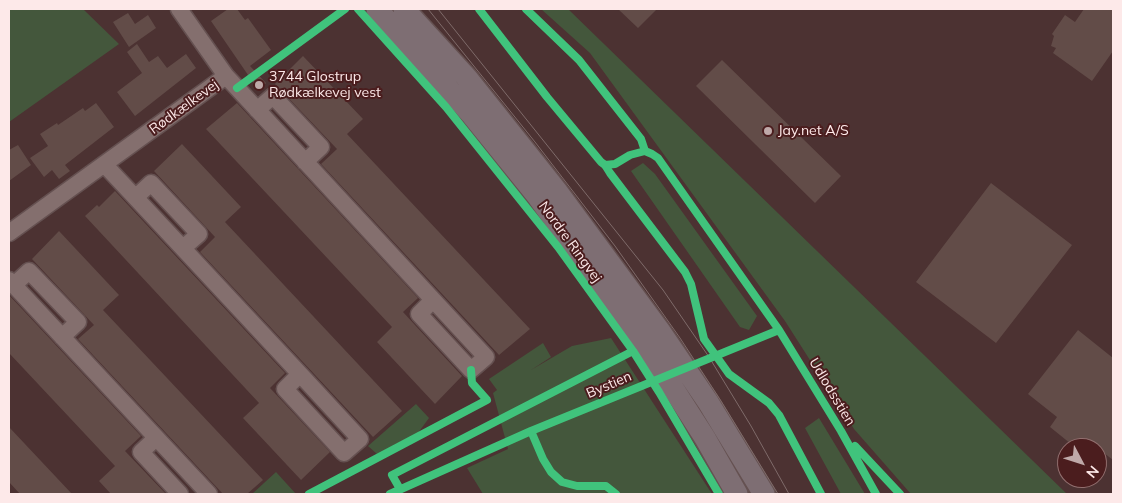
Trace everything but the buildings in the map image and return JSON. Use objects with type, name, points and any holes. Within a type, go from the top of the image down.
[{"type":"main road","name":"Nordre Ringvej","points":[[377,9],[404,37],[470,114],[538,197],[646,346],[705,438],[737,494]]},
{"type":"main road","name":"Nordre Ringvej","points":[[404,9],[467,78],[550,183],[654,322],[708,402],[764,494]]},
{"type":"street","points":[[179,9],[226,76]]},
{"type":"street","name":"Rødkælkevej","points":[[9,233],[226,76],[433,300]]},
{"type":"street","points":[[104,164],[136,197],[183,248],[300,374],[360,439],[344,453],[285,389],[300,374]]},
{"type":"street","points":[[11,282],[209,494]]},
{"type":"street","points":[[156,438],[140,452],[180,494]]},
{"type":"green space","points":[[9,9],[83,9],[119,44],[9,122]]},
{"type":"green space","points":[[541,9],[568,9],[1057,484],[1057,488],[1061,488],[1067,494],[911,494],[854,429],[785,321],[590,53]]},
{"type":"green space","points":[[643,163],[655,174],[757,316],[749,330],[740,327],[631,171]]},
{"type":"green space","points":[[611,338],[712,494],[483,494],[467,468],[508,449],[493,393],[497,390],[489,379],[543,343],[551,357],[531,370],[572,346]]},
{"type":"green space","points":[[416,404],[429,418],[418,433],[377,454],[368,446]]},
{"type":"green space","points":[[819,418],[865,494],[841,494],[805,428]]},
{"type":"green space","points":[[276,472],[296,494],[252,494]]},
{"type":"tram line","points":[[428,9],[535,142],[615,246],[680,338],[778,494]]},
{"type":"tram line","points":[[438,9],[663,290],[709,357],[789,494]]},
{"type":"cycle path","points":[[237,88],[345,9]]},
{"type":"cycle path","points":[[358,9],[446,107],[558,247],[633,351],[719,494]]},
{"type":"cycle path","points":[[479,9],[547,97],[605,165],[685,272],[691,284],[704,339],[729,374],[769,403],[779,415],[821,494]]},
{"type":"cycle path","points":[[526,9],[579,60],[641,139],[645,151]]},
{"type":"cycle path","name":"Udlodsstien","points":[[605,165],[615,164],[630,155],[645,151],[658,158],[779,330],[841,431],[876,494]]},
{"type":"cycle path","name":"Bystien","points":[[390,494],[531,431],[779,330]]},
{"type":"cycle path","name":"Bystien","points":[[400,489],[392,475],[633,351]]},
{"type":"cycle path","points":[[309,494],[487,400],[472,383],[471,370]]},
{"type":"cycle path","points":[[531,431],[543,459],[551,472],[562,482],[577,486],[606,486],[616,494]]},
{"type":"cycle path","points":[[855,446],[900,494]]},
{"type":"place","name":"3744 Glostrup Rødkælkevej vest","points":[[259,85]]},
{"type":"place","name":"Jay.net A/S","points":[[768,131]]}]
